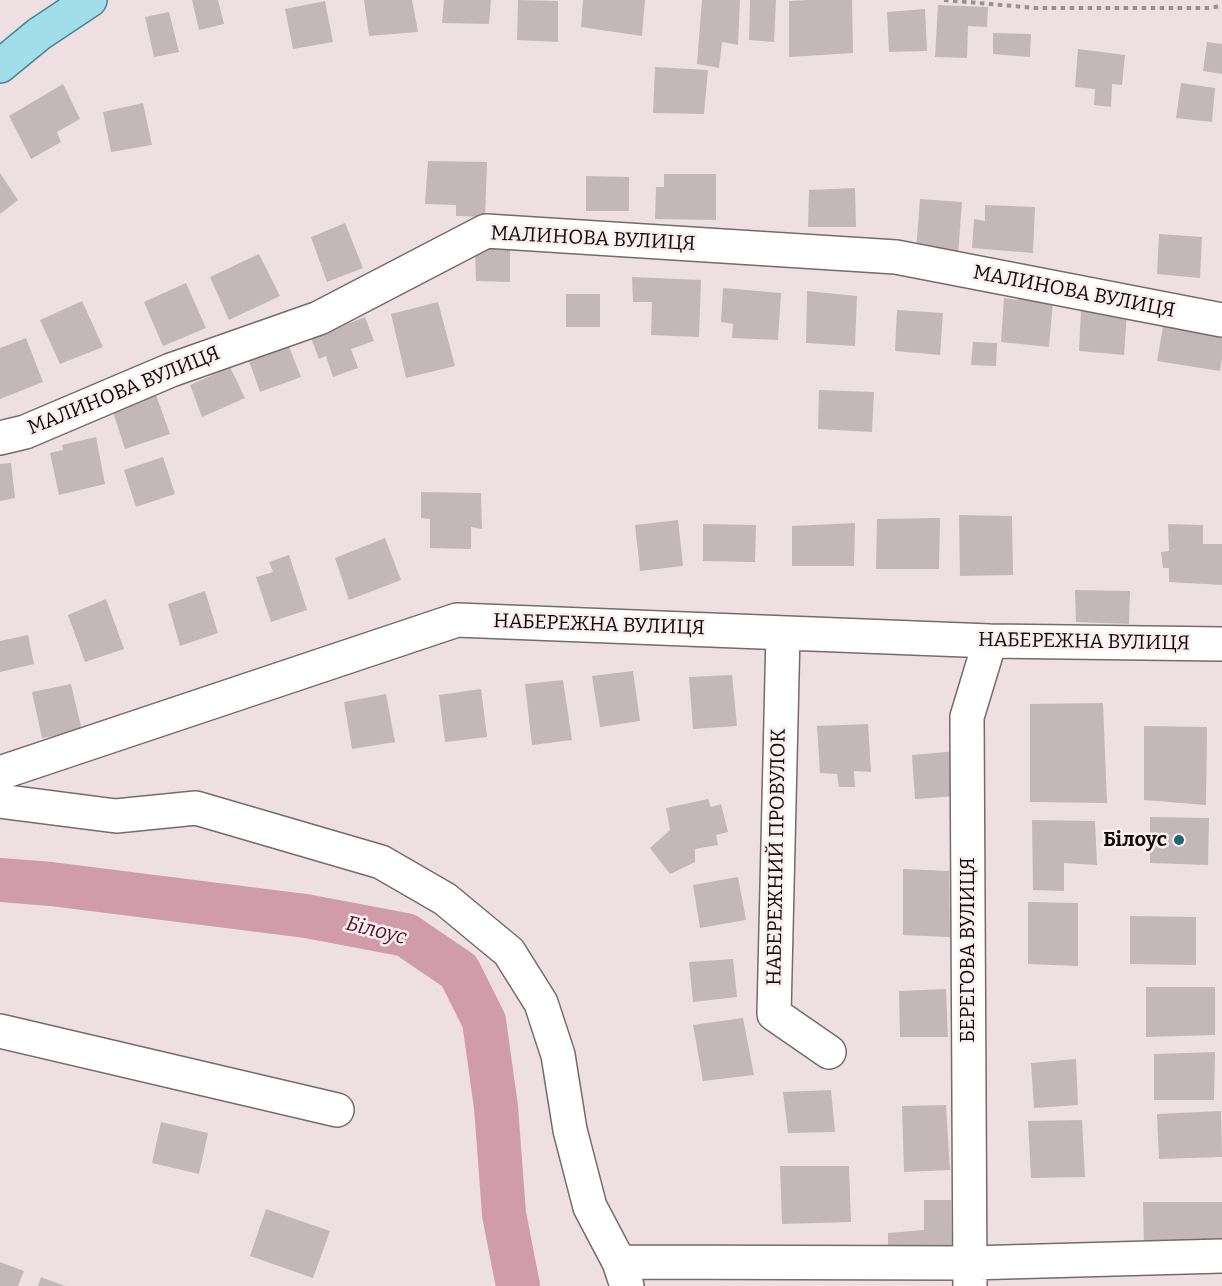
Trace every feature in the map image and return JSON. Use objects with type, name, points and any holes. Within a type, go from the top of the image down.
[{"type":"main road","points":[[0,66],[39,34],[90,0]]},
{"type":"street","name":"МАЛИНОВА ВУЛИЦЯ","points":[[0,438],[25,432],[171,370],[319,318],[486,231],[896,257],[1222,320]]},
{"type":"street","name":"НАБЕРЕЖНА ВУЛИЦЯ","points":[[0,773],[457,620],[990,641],[1222,644]]},
{"type":"street","name":"НАБЕРЕЖНИЙ ПРОВУЛОК","points":[[783,633],[774,1014],[829,1052]]},
{"type":"street","name":"БЕРЕГОВА ВУЛИЦЯ","points":[[970,1274],[967,717],[990,641]]},
{"type":"street","points":[[0,801],[116,816],[196,808],[381,862],[445,899],[509,952],[541,1003],[558,1055],[570,1130],[590,1207],[623,1274],[970,1274],[1222,1256]]},
{"type":"street","points":[[0,1031],[337,1110]]},
{"type":"path","points":[[944,0],[1036,8],[1208,8],[1222,6]]},
{"type":"building","points":[[192,0],[218,0],[224,24],[199,30]]},
{"type":"building","points":[[364,0],[412,0],[418,32],[369,36]]},
{"type":"building","points":[[444,0],[491,0],[489,24],[442,23]]},
{"type":"building","points":[[518,0],[558,1],[558,42],[517,40]]},
{"type":"building","points":[[583,0],[645,0],[642,36],[581,27]]},
{"type":"building","points":[[702,0],[740,0],[738,45],[722,42],[719,68],[697,64]]},
{"type":"building","points":[[750,0],[776,0],[774,42],[749,40]]},
{"type":"building","points":[[852,0],[853,53],[789,57],[789,1]]},
{"type":"building","points":[[325,1],[333,42],[293,49],[285,9]]},
{"type":"building","points":[[938,5],[988,7],[987,27],[968,26],[967,58],[935,57]]},
{"type":"building","points":[[925,9],[927,51],[889,52],[887,12]]},
{"type":"building","points":[[169,12],[179,52],[154,57],[145,17]]},
{"type":"building","points":[[993,33],[1031,34],[1030,57],[993,54]]},
{"type":"building","points":[[1207,42],[1222,44],[1222,74],[1203,71]]},
{"type":"building","points":[[1078,49],[1125,55],[1122,85],[1112,84],[1111,107],[1094,105],[1095,89],[1075,87]]},
{"type":"building","points":[[655,67],[708,70],[704,114],[653,113]]},
{"type":"building","points":[[1181,83],[1215,88],[1212,122],[1176,118]]},
{"type":"building","points":[[63,84],[80,119],[57,132],[61,142],[31,159],[9,116]]},
{"type":"building","points":[[143,103],[152,145],[111,152],[103,112]]},
{"type":"building","points":[[428,161],[487,162],[485,217],[456,216],[456,205],[425,204]]},
{"type":"building","points":[[0,173],[18,200],[0,214]]},
{"type":"building","points":[[664,174],[716,174],[716,220],[655,219],[656,187],[664,187]]},
{"type":"building","points":[[586,176],[629,177],[629,211],[586,211]]},
{"type":"building","points":[[855,188],[856,227],[808,227],[809,190]]},
{"type":"building","points":[[920,199],[962,202],[958,255],[916,251]]},
{"type":"building","points":[[985,205],[1035,207],[1033,253],[972,248],[974,219],[985,221]]},
{"type":"building","points":[[345,223],[363,268],[327,282],[311,237]]},
{"type":"building","points":[[1159,234],[1202,237],[1200,278],[1157,274]]},
{"type":"building","points":[[475,248],[510,249],[510,282],[476,281]]},
{"type":"building","points":[[259,254],[280,296],[229,320],[210,277]]},
{"type":"building","points":[[632,277],[701,280],[699,337],[651,335],[652,302],[633,302]]},
{"type":"building","points":[[186,283],[206,328],[163,346],[144,302]]},
{"type":"building","points":[[1018,286],[1054,291],[1049,347],[1001,342],[1004,298],[1017,300]]},
{"type":"building","points":[[723,288],[781,293],[778,340],[732,338],[733,324],[721,322]]},
{"type":"building","points":[[807,291],[857,296],[855,346],[806,343]]},
{"type":"building","points":[[566,294],[600,294],[600,327],[566,327]]},
{"type":"building","points":[[82,301],[103,347],[60,364],[40,320]]},
{"type":"building","points":[[438,302],[455,366],[406,378],[391,314]]},
{"type":"building","points":[[897,310],[943,313],[940,355],[895,351]]},
{"type":"building","points":[[1081,310],[1127,313],[1124,355],[1079,351]]},
{"type":"building","points":[[365,317],[374,341],[351,349],[358,368],[333,377],[326,356],[319,359],[311,338]]},
{"type":"building","points":[[1164,321],[1222,331],[1220,371],[1157,361]]},
{"type":"building","points":[[26,338],[43,382],[0,399],[0,348]]},
{"type":"building","points":[[973,342],[997,343],[996,366],[971,365]]},
{"type":"building","points":[[288,344],[301,377],[260,392],[249,361]]},
{"type":"building","points":[[230,367],[245,398],[202,417],[190,385]]},
{"type":"building","points":[[819,390],[874,392],[872,432],[818,429]]},
{"type":"building","points":[[156,395],[170,434],[125,449],[113,412]]},
{"type":"building","points":[[96,437],[105,484],[59,495],[50,453],[63,450],[62,445]]},
{"type":"building","points":[[163,457],[175,494],[136,507],[124,470]]},
{"type":"building","points":[[11,463],[15,498],[0,501],[0,464]]},
{"type":"building","points":[[421,492],[481,493],[482,529],[471,527],[471,549],[430,548],[430,519],[421,518]]},
{"type":"building","points":[[959,515],[1012,516],[1013,575],[960,576]]},
{"type":"building","points":[[940,518],[939,569],[876,569],[877,519]]},
{"type":"building","points":[[678,520],[683,566],[640,571],[635,525]]},
{"type":"building","points":[[855,523],[854,566],[792,566],[792,526]]},
{"type":"building","points":[[703,524],[756,525],[755,562],[703,561]]},
{"type":"building","points":[[1168,524],[1203,525],[1203,544],[1222,544],[1222,585],[1169,582],[1169,568],[1163,568],[1161,552],[1169,551]]},
{"type":"building","points":[[385,538],[401,580],[349,600],[335,558]]},
{"type":"building","points":[[289,555],[307,610],[271,622],[256,577],[273,572],[269,562]]},
{"type":"building","points":[[1075,590],[1130,591],[1129,624],[1076,622]]},
{"type":"building","points":[[205,591],[218,633],[180,646],[168,604]]},
{"type":"building","points":[[106,599],[124,649],[85,662],[68,615]]},
{"type":"building","points":[[28,635],[34,664],[0,672],[0,641]]},
{"type":"building","points":[[633,671],[640,721],[600,727],[592,676]]},
{"type":"building","points":[[732,675],[737,726],[693,729],[689,677]]},
{"type":"building","points":[[563,680],[572,740],[532,745],[525,684]]},
{"type":"building","points":[[71,684],[82,731],[42,738],[32,692]]},
{"type":"building","points":[[481,689],[487,737],[445,742],[439,695]]},
{"type":"building","points":[[386,694],[395,742],[352,749],[344,702]]},
{"type":"building","points":[[1103,703],[1107,803],[1030,802],[1030,704]]},
{"type":"building","points":[[868,724],[871,772],[854,771],[855,787],[839,787],[837,774],[820,773],[817,726]]},
{"type":"building","points":[[1144,726],[1207,727],[1206,805],[1144,800]]},
{"type":"building","points":[[957,751],[959,796],[915,799],[912,755]]},
{"type":"building","points":[[708,799],[711,807],[721,804],[728,832],[716,835],[718,845],[695,849],[695,862],[670,874],[650,848],[670,830],[666,808]]},
{"type":"building","name":"Білоус","points":[[1150,817],[1209,818],[1208,865],[1150,863]]},
{"type":"building","points":[[1032,820],[1095,821],[1097,865],[1064,863],[1064,891],[1033,890]]},
{"type":"building","points":[[903,869],[949,871],[950,937],[903,935]]},
{"type":"building","points":[[738,877],[746,920],[700,928],[693,885]]},
{"type":"building","points":[[1028,902],[1078,903],[1078,966],[1028,964]]},
{"type":"building","points":[[1130,916],[1196,917],[1196,965],[1130,964]]},
{"type":"building","points":[[733,959],[737,997],[693,1002],[689,962]]},
{"type":"building","points":[[1146,987],[1215,987],[1215,1035],[1146,1037]]},
{"type":"building","points":[[946,989],[948,1037],[900,1037],[899,991]]},
{"type":"building","points":[[743,1018],[754,1075],[703,1081],[693,1025]]},
{"type":"building","points":[[1215,1052],[1214,1100],[1154,1100],[1154,1054]]},
{"type":"building","points":[[1076,1059],[1078,1105],[1034,1108],[1031,1063]]},
{"type":"building","points":[[831,1090],[835,1132],[788,1133],[783,1092]]},
{"type":"building","points":[[946,1105],[950,1170],[904,1172],[902,1106]]},
{"type":"building","points":[[1221,1111],[1222,1157],[1159,1159],[1157,1114]]},
{"type":"building","points":[[1082,1120],[1085,1177],[1031,1178],[1028,1121]]},
{"type":"building","points":[[161,1122],[208,1133],[199,1174],[152,1163]]},
{"type":"building","points":[[780,1166],[849,1166],[851,1222],[782,1224]]},
{"type":"building","points":[[924,1200],[951,1200],[952,1259],[888,1259],[888,1233],[924,1230]]},
{"type":"building","points":[[1143,1202],[1222,1202],[1222,1247],[1144,1248]]},
{"type":"building","points":[[266,1209],[330,1231],[313,1278],[250,1256]]},
{"type":"building","points":[[0,1262],[24,1271],[18,1286],[0,1286]]},
{"type":"building","points":[[41,1277],[65,1286],[38,1286]]},
{"type":"waterway","name":"Білоус","points":[[0,880],[51,884],[306,916],[406,935],[459,971],[484,1021],[496,1107],[504,1214],[518,1286]]},
{"type":"place","name":"Білоус","points":[[1179,840]]}]
